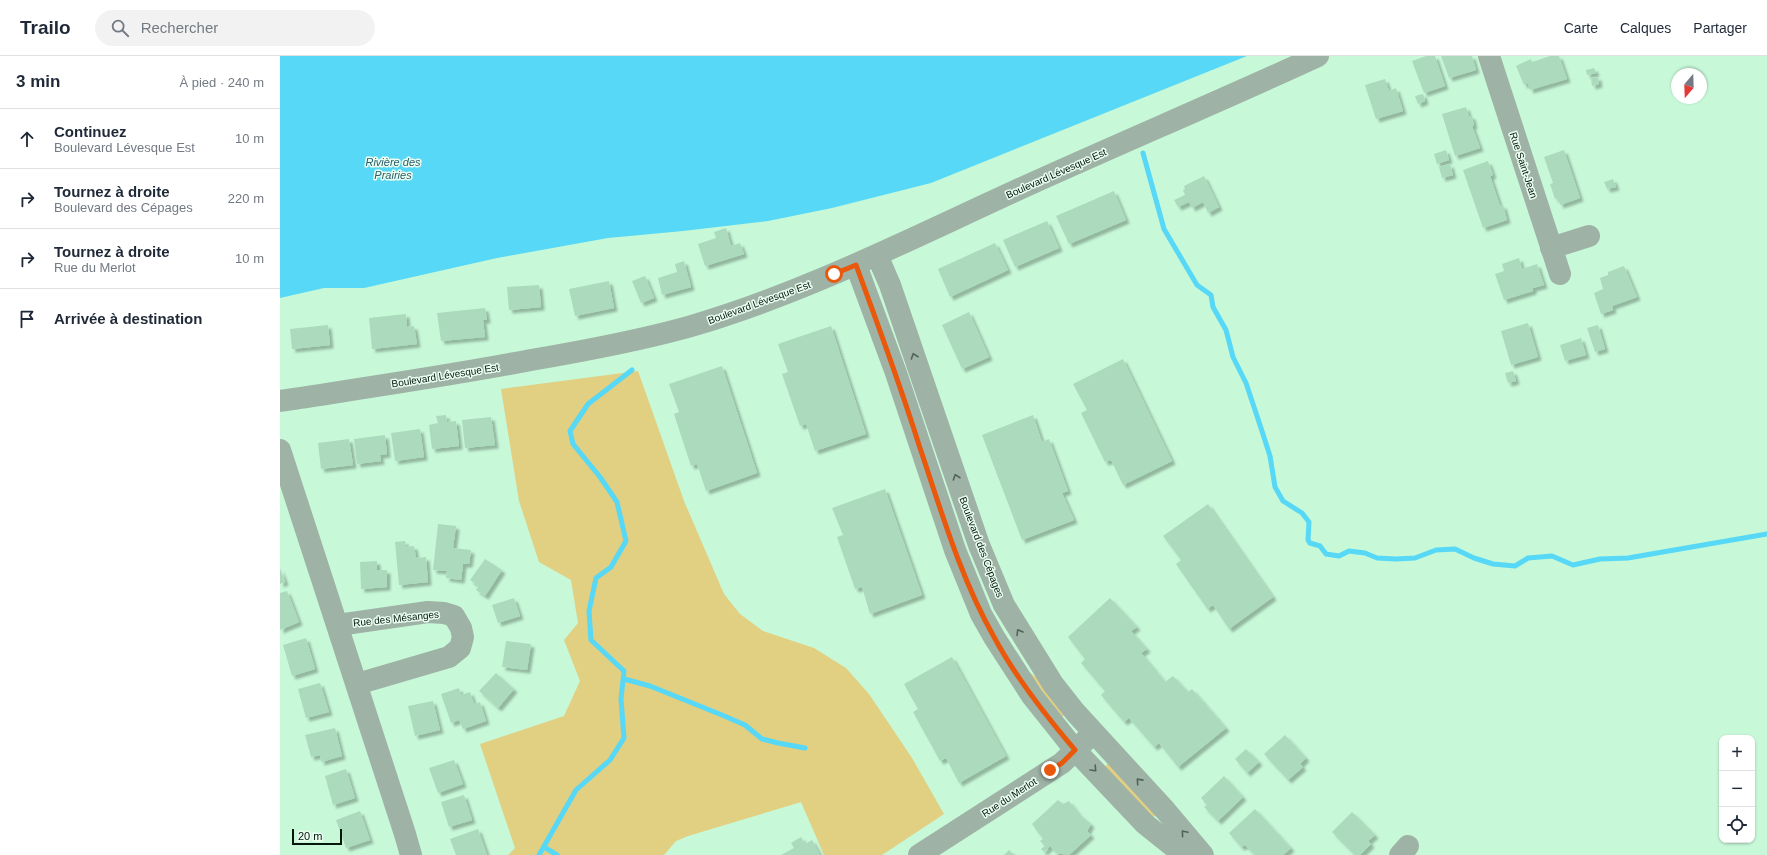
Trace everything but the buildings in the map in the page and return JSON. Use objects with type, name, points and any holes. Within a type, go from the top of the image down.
[{"type":"street","name":"Boulevard Lévesque Est","points":[[280,401],[454,374],[637,340],[688,327],[747,308],[856,265],[1044,178],[1318,56]]},
{"type":"street","name":"Rue Saint-Jean","points":[[1489,56],[1560,274]]},
{"type":"street","points":[[1551,248],[1589,236]]},
{"type":"street","name":"Boulevard des Cépages","points":[[877,255],[890,285],[979,545],[996,587],[1016,627],[1044,671],[1075,712],[1165,810],[1203,855]]},
{"type":"street","points":[[856,265],[896,373],[955,550],[981,614],[1016,673],[1042,711],[1075,750],[1145,824],[1184,855]]},
{"type":"street","name":"Rue des Mésanges","points":[[280,450],[338,625],[411,855]]},
{"type":"street","name":"Rue des Mésanges","points":[[338,625],[428,612],[444,612],[454,616],[461,628],[463,637],[460,648],[449,657],[357,684]]},
{"type":"street","name":"Rue du Merlot","points":[[919,855],[1062,763],[1093,732]]},
{"type":"shaded area","points":[[638,371],[684,501],[724,594],[740,614],[763,631],[814,648],[846,668],[869,694],[912,758],[944,814],[882,855],[824,855],[801,802],[688,836],[676,841],[664,855],[508,855],[515,848],[480,744],[564,716],[580,681],[564,640],[578,623],[571,580],[539,562],[519,501],[501,389]]},
{"type":"shaded area","points":[[1029,672],[1037,678],[1067,713],[1058,720]]},
{"type":"shaded area","points":[[1111,761],[1158,813],[1150,820],[1102,769]]},
{"type":"water","name":"Rivière des Prairies","points":[[280,56],[1247,56],[931,183],[832,208],[768,221],[608,238],[497,258],[364,288],[324,288],[280,298]]},
{"type":"waterway","points":[[1143,153],[1164,229],[1197,285],[1211,295],[1213,307],[1226,330],[1233,357],[1246,383],[1270,456],[1275,487],[1283,501],[1302,513],[1309,522],[1308,540],[1310,543],[1320,546],[1326,554],[1339,556],[1349,551],[1365,553],[1377,558],[1396,559],[1415,558],[1436,550],[1455,549],[1474,558],[1493,564],[1515,566],[1528,558],[1552,556],[1573,565],[1600,559],[1628,558],[1767,534]]},
{"type":"waterway","points":[[539,855],[576,790],[610,760],[624,738],[621,699],[624,671],[591,640],[589,611],[596,578],[611,567],[626,541],[617,502],[600,477],[573,444],[570,431],[588,404],[632,370]]},
{"type":"waterway","points":[[624,679],[650,686],[722,715],[745,725],[762,739],[805,748]]},
{"type":"waterway","points":[[544,847],[557,855]]},
{"type":"route","points":[[834,274],[856,265],[896,373],[955,550],[981,614],[1006,658],[1042,711],[1075,750],[1062,763],[1050,770]]}]
